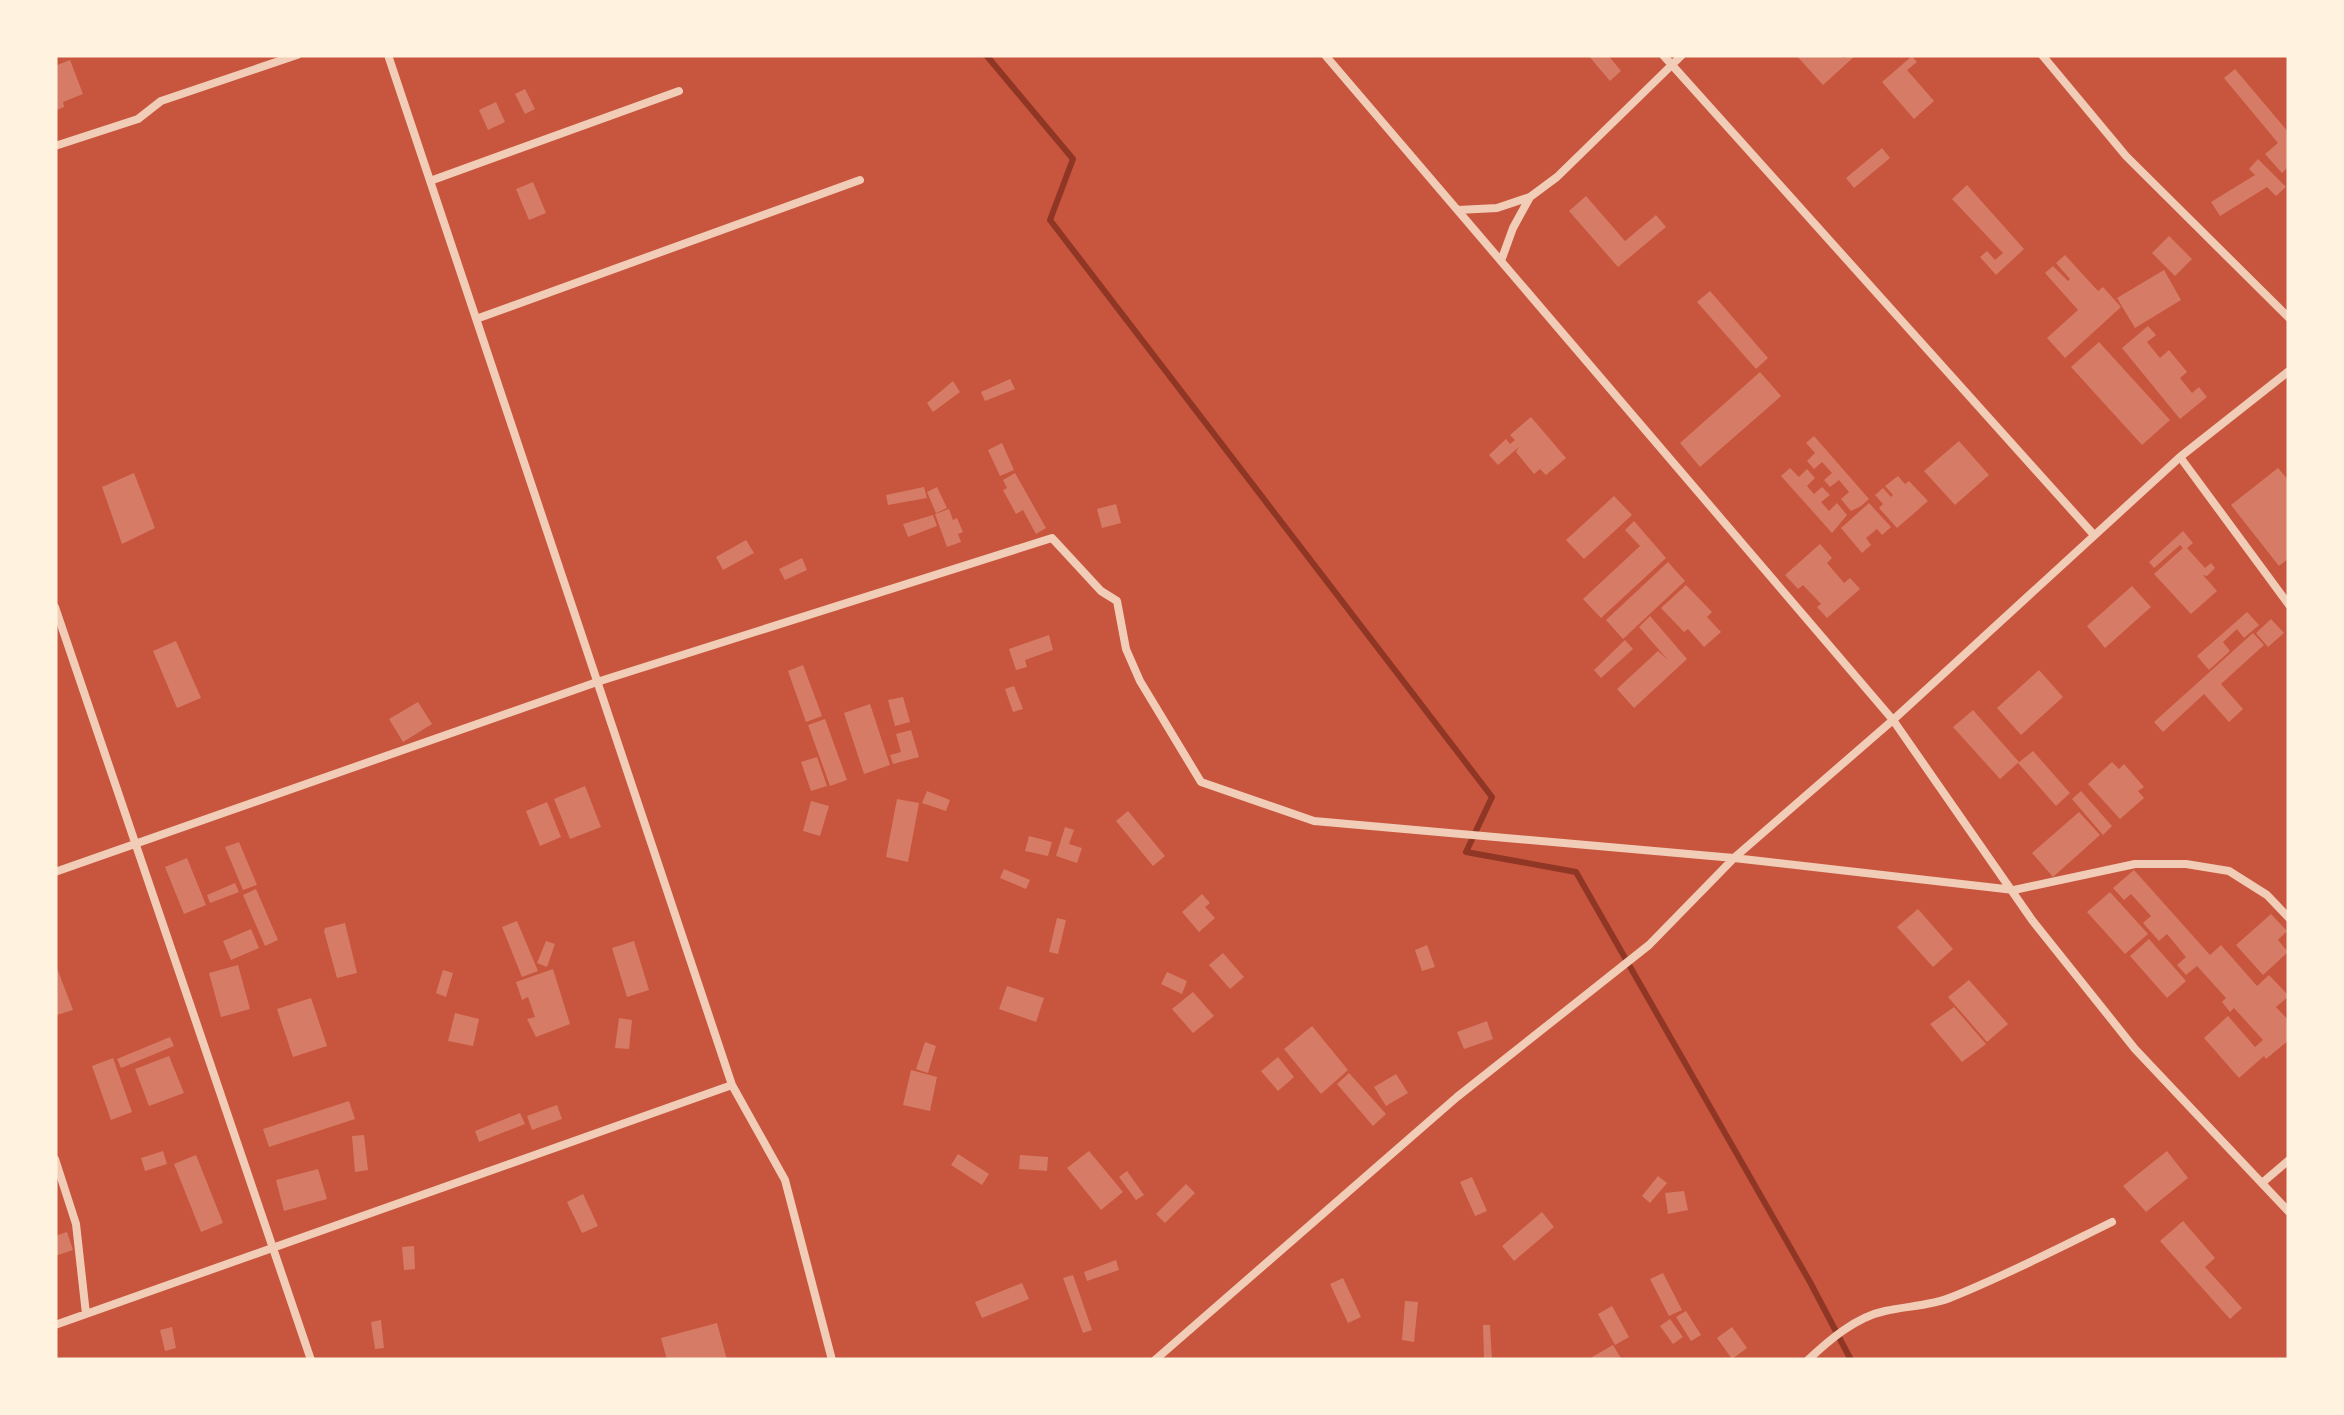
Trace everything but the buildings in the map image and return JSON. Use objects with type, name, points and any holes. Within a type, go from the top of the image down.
[{"type":"street","points":[[55,146],[138,119],[161,101],[297,55]]},
{"type":"street","points":[[388,55],[732,1085],[786,1180],[832,1360]]},
{"type":"street","points":[[1325,55],[1894,720],[2032,920],[2136,1050],[2289,1212]]},
{"type":"street","points":[[1664,55],[2094,535]]},
{"type":"street","points":[[1458,210],[1497,208],[1530,198],[1557,177],[1682,55]]},
{"type":"street","points":[[2042,55],[2126,156],[2289,318]]},
{"type":"street","points":[[430,181],[680,92]]},
{"type":"street","points":[[476,319],[860,180]]},
{"type":"street","points":[[1501,261],[1512,228],[1530,198]]},
{"type":"street","points":[[1155,1360],[1457,1097],[1649,945],[1734,858],[1894,720],[2180,457],[2289,370]]},
{"type":"street","points":[[2180,457],[2289,605]]},
{"type":"street","points":[[55,872],[319,776],[597,682],[1052,538],[1101,590],[1117,601],[1126,649],[1140,681],[1201,782],[1314,821],[1734,858],[2014,890],[2134,864],[2186,864],[2229,871],[2268,895],[2289,918]]},
{"type":"street","points":[[55,607],[311,1360]]},
{"type":"street","points":[[55,1325],[732,1085]]},
{"type":"street","points":[[55,1160],[76,1224],[86,1314]]},
{"type":"street","points":[[2262,1183],[2289,1160]]},
{"type":"street","points":[[1808,1360],[1855,1323],[1881,1311],[1949,1299],[2112,1222]]},
{"type":"waterway","points":[[986,55],[1073,159],[1050,220],[1492,797],[1466,852],[1576,872],[1851,1360]]}]
